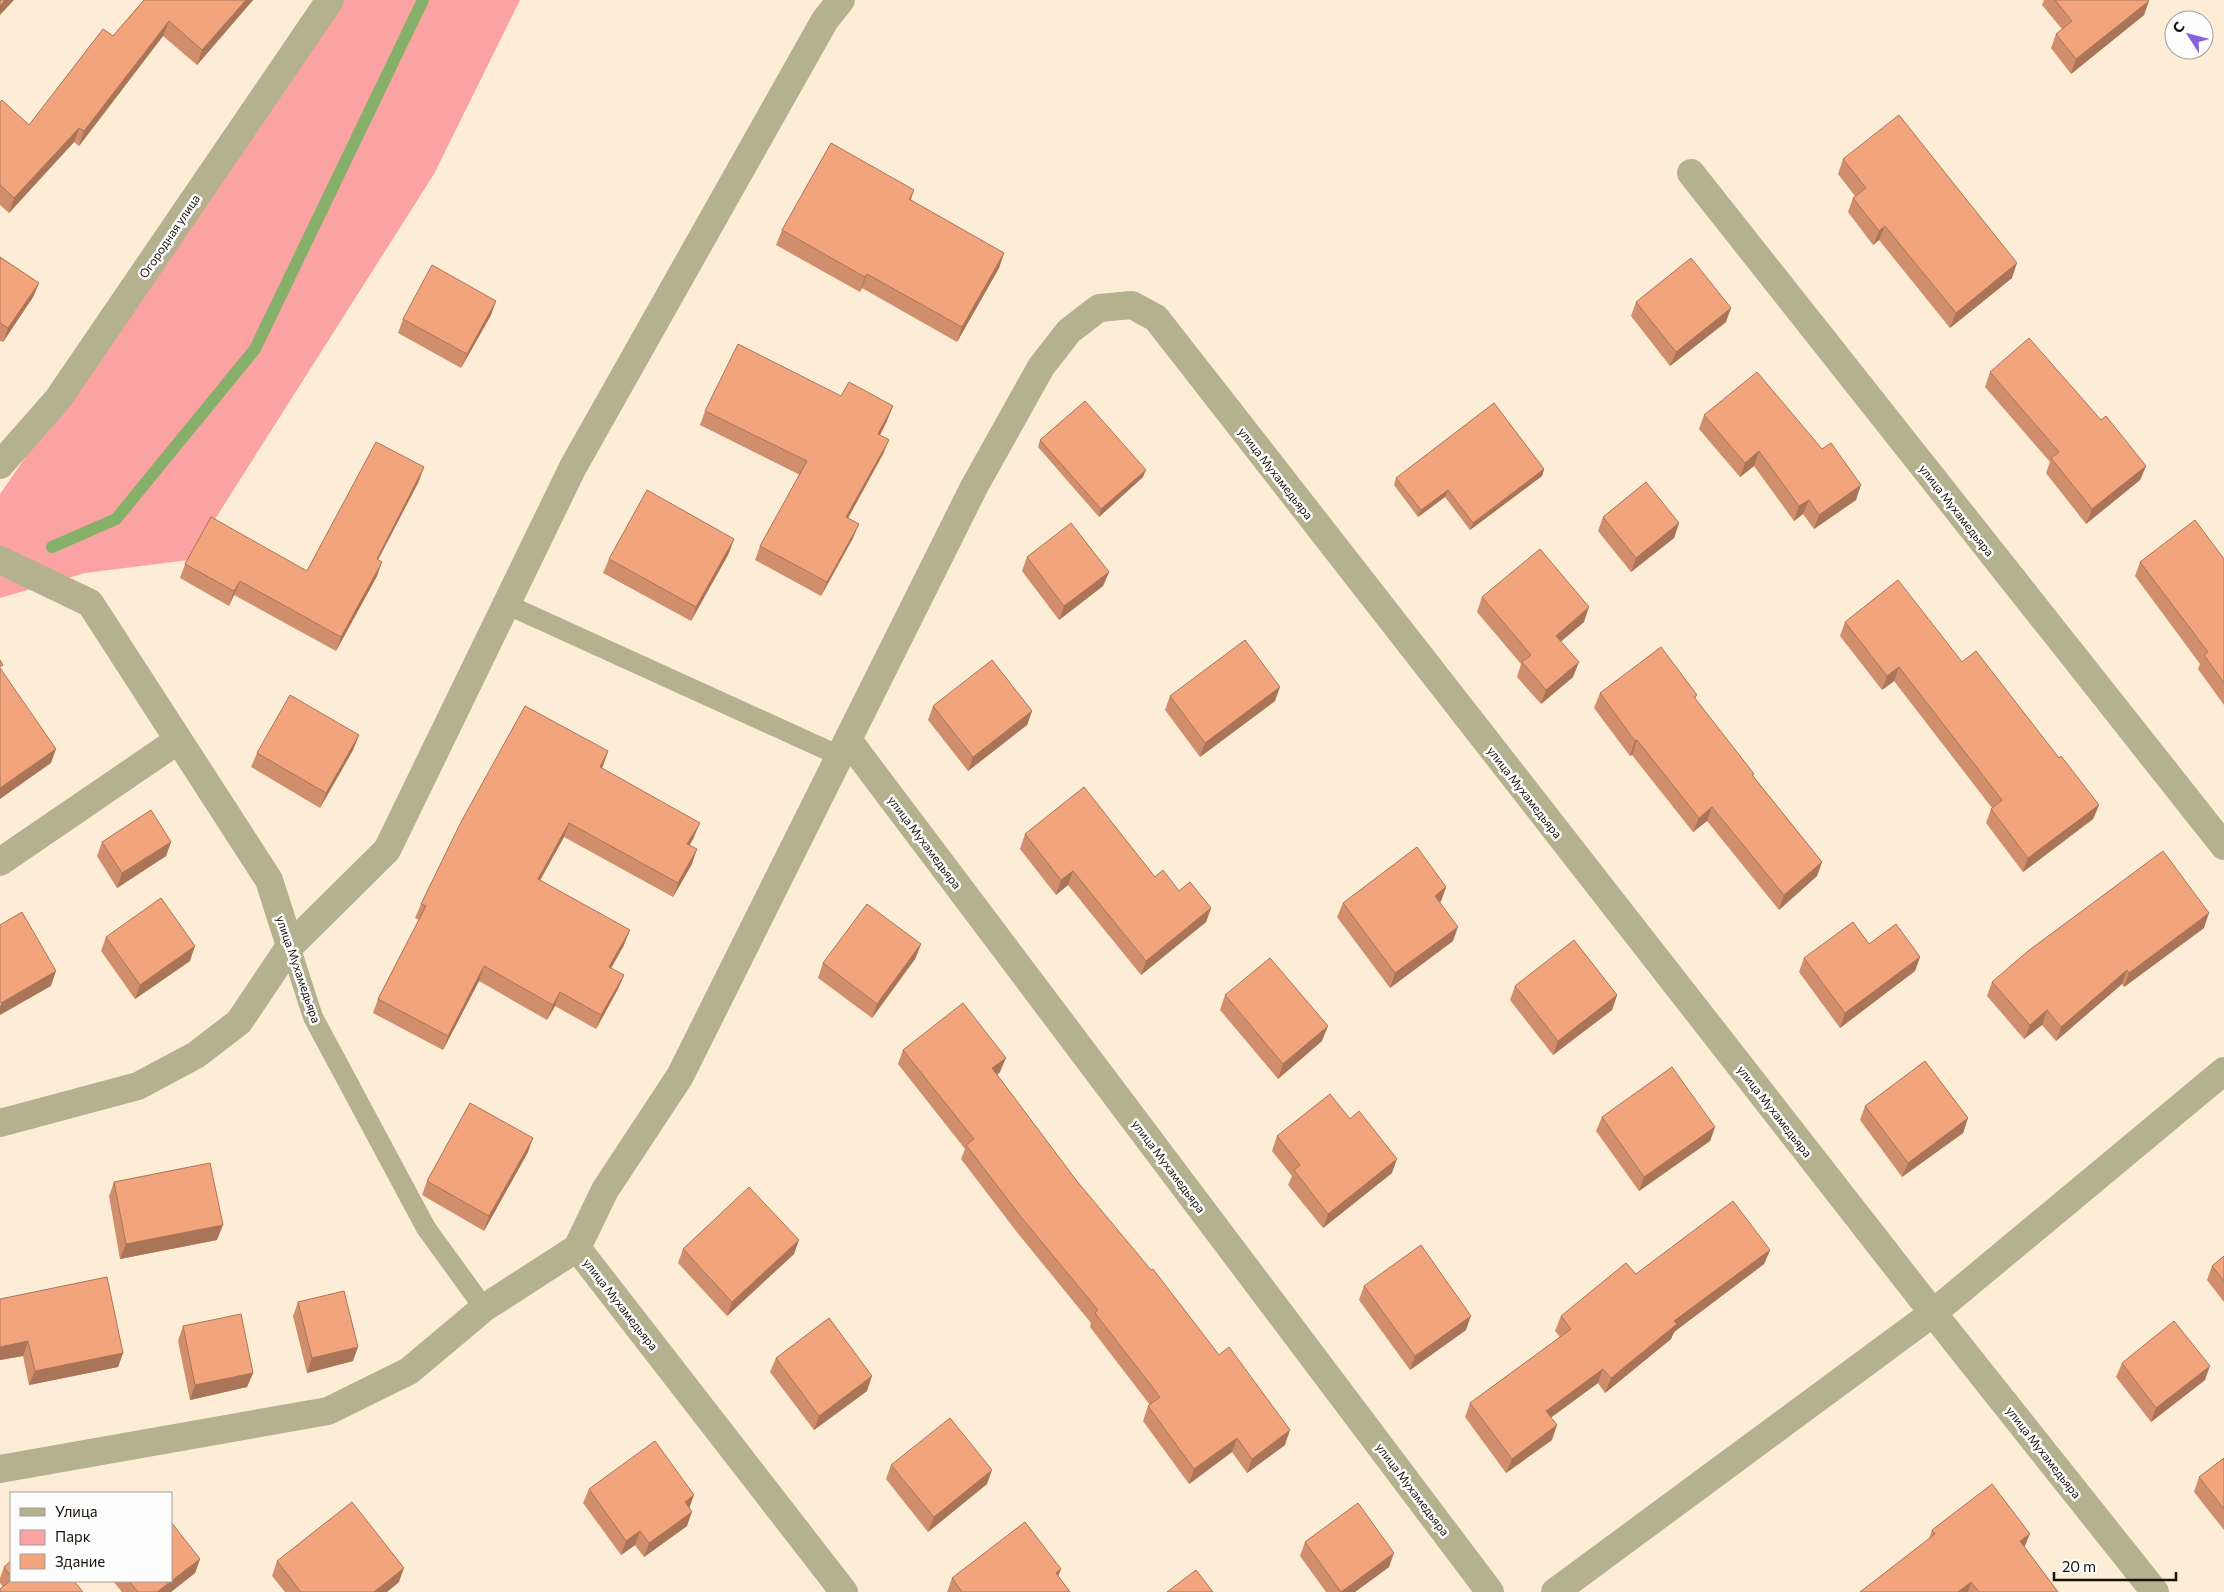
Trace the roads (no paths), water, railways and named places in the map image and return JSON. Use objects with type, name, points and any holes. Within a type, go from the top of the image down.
[{"type":"street","name":"Огородная улица","points":[[0,465],[58,399],[330,0]]},
{"type":"street","points":[[0,1123],[138,1086],[196,1056],[239,1022],[290,946],[387,850],[573,467],[825,20],[841,0]]},
{"type":"street","name":"улица Мухамедьяра","points":[[1690,173],[2224,846]]},
{"type":"street","name":"улица Мухамедьяра","points":[[1490,1592],[844,748],[974,487],[1041,367],[1069,331],[1099,308],[1132,305],[1156,318],[1933,1313],[2155,1592]]},
{"type":"street","name":"улица Мухамедьяра","points":[[0,560],[90,602],[177,741],[269,880],[290,946]]},
{"type":"street","points":[[0,862],[177,741]]},
{"type":"street","points":[[577,1248],[605,1190],[680,1076],[844,748]]},
{"type":"street","points":[[1555,1592],[1933,1313],[2224,1072]]},
{"type":"street","name":"улица Мухамедьяра","points":[[484,1308],[577,1248],[844,1592]]},
{"type":"street","points":[[0,1469],[328,1411],[408,1372],[484,1308]]},
{"type":"lane","points":[[506,604],[844,748]]},
{"type":"lane","name":"улица Мухамедьяра","points":[[290,946],[313,1017],[426,1228],[484,1308]]},
{"type":"waterway","points":[[52,547],[116,519],[255,349],[423,0]]}]
